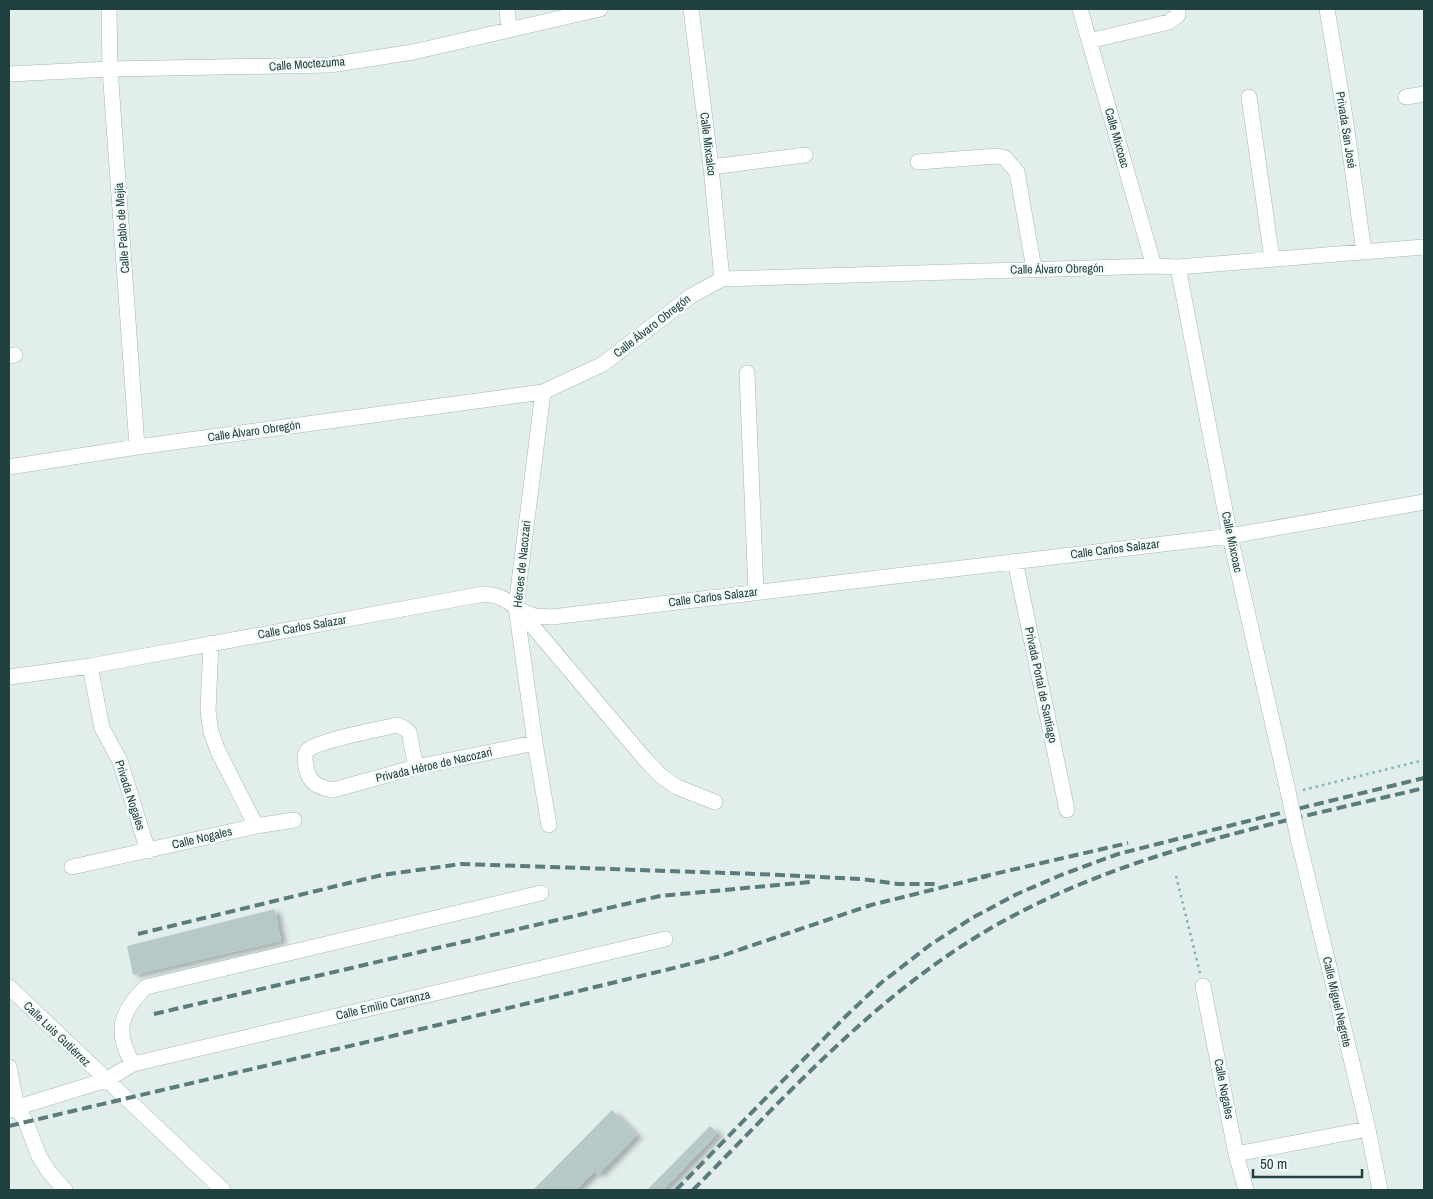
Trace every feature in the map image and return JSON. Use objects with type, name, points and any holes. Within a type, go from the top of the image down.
[{"type":"street","name":"Calle Pablo de Mejía","points":[[110,9],[110,69],[137,447]]},
{"type":"street","points":[[507,9],[509,29]]},
{"type":"street","name":"Calle Moctezuma","points":[[9,74],[110,69],[330,65],[413,52],[600,9]]},
{"type":"street","name":"Calle Mixcalco","points":[[690,9],[711,166],[722,279]]},
{"type":"street","name":"Calle Mixcoac","points":[[1080,9],[1154,266]]},
{"type":"street","points":[[1089,41],[1169,22],[1178,15],[1178,9]]},
{"type":"street","name":"Privada San José","points":[[1327,9],[1364,252]]},
{"type":"street","points":[[1406,97],[1424,94]]},
{"type":"street","points":[[1249,97],[1272,259]]},
{"type":"street","points":[[711,166],[805,155]]},
{"type":"street","points":[[918,162],[997,156],[1005,158],[1017,172],[1034,269]]},
{"type":"street","name":"Calle Álvaro Obregón","points":[[9,467],[137,447],[543,392],[603,364],[691,296],[722,279],[1034,269],[1178,267],[1424,247]]},
{"type":"street","name":"Calle Mixcoac","points":[[1178,267],[1230,536],[1293,814]]},
{"type":"street","points":[[747,373],[756,592]]},
{"type":"street","name":"Héroes de Nacozari","points":[[543,392],[516,607],[535,743],[549,825]]},
{"type":"street","name":"Calle Carlos Salazar","points":[[9,676],[90,666],[484,594],[502,597],[532,615],[552,617],[1230,536],[1424,502]]},
{"type":"street","name":"Privada Portal de Santiago","points":[[1015,561],[1067,810]]},
{"type":"street","points":[[516,607],[661,776],[677,787],[715,802]]},
{"type":"street","points":[[211,643],[208,711],[211,732],[218,751],[256,826],[294,820]]},
{"type":"street","name":"Privada Nogales","points":[[90,666],[102,728],[120,761],[148,851]]},
{"type":"street","name":"Privada Héroe de Nacozari","points":[[416,768],[409,732],[397,725],[320,744],[308,750],[305,756],[308,774],[313,782],[321,788],[333,790],[416,768],[535,743]]},
{"type":"street","name":"Calle Miguel Negrete","points":[[1293,814],[1368,1130],[1380,1190]]},
{"type":"street","name":"Calle Nogales","points":[[148,851],[256,826]]},
{"type":"street","points":[[72,866],[148,851]]},
{"type":"street","points":[[133,1064],[126,1052],[122,1039],[122,1021],[126,1010],[146,988],[541,892]]},
{"type":"street","name":"Calle Emilio Carranza","points":[[13,1109],[106,1080],[133,1064],[664,939]]},
{"type":"street","name":"Calle Nogales","points":[[1203,986],[1236,1154],[1246,1190]]},
{"type":"street","name":"Calle Luis Gutiérrez","points":[[9,987],[223,1190]]},
{"type":"street","points":[[9,1067],[13,1109],[26,1122],[39,1156],[65,1190]]},
{"type":"street","points":[[1236,1154],[1368,1130]]},
{"type":"path","points":[[1303,790],[1424,760]]},
{"type":"path","points":[[1176,876],[1203,986]]},
{"type":"building","points":[[275,909],[281,941],[133,975],[127,946]]},
{"type":"building","points":[[612,1110],[637,1135],[598,1175],[595,1171],[576,1190],[533,1190]]},
{"type":"building","points":[[710,1126],[718,1133],[663,1190],[647,1190]]},
{"type":"railway","points":[[676,1190],[846,1016],[881,983],[930,945],[972,918],[1017,894],[1118,854],[1424,778]]},
{"type":"railway","points":[[693,1190],[794,1087],[865,1020],[902,989],[981,934],[1032,906],[1086,882],[1141,862],[1196,844],[1253,829],[1424,788]]},
{"type":"railway","points":[[981,877],[1128,843]]},
{"type":"railway","points":[[138,934],[382,875],[461,864],[757,874],[862,879],[898,884],[937,884]]},
{"type":"railway","points":[[9,1126],[678,967],[721,956],[871,905],[988,876]]},
{"type":"railway","points":[[154,1014],[660,896],[810,882]]}]
